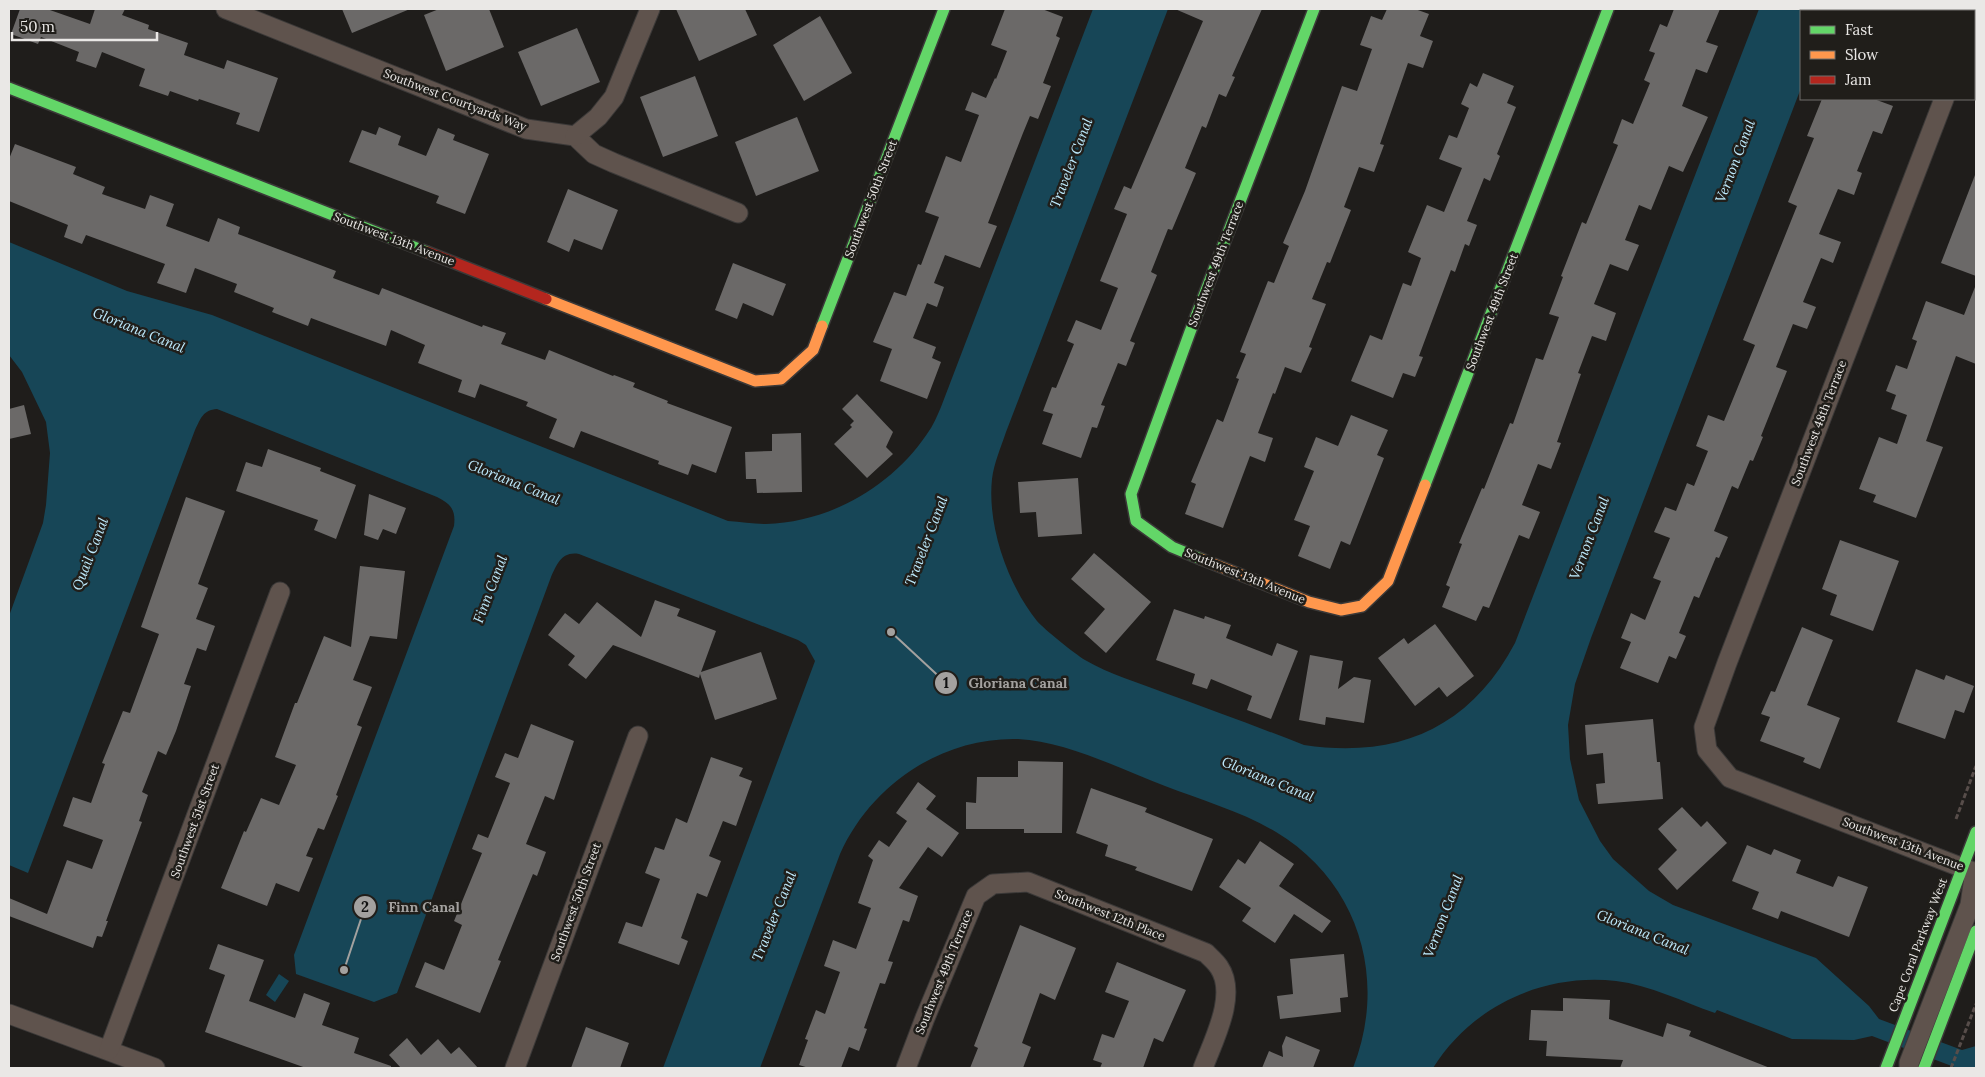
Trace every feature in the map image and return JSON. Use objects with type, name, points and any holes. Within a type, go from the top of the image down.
[{"type":"street","name":"Southwest Courtyards Way","points":[[226,9],[526,129],[575,136]]},
{"type":"street","points":[[650,9],[614,97],[598,117],[575,136],[594,154],[738,213]]},
{"type":"street","name":"Southwest 50th Street","points":[[781,379],[813,350],[944,9]]},
{"type":"street","name":"Southwest 49th Terrace","points":[[1136,521],[1131,494],[1190,332],[1314,9]]},
{"type":"street","name":"Southwest 49th Street","points":[[1362,606],[1388,581],[1608,9]]},
{"type":"street","name":"Southwest 13th Avenue","points":[[9,88],[755,381],[781,379]]},
{"type":"street","name":"Southwest 48th Terrace","points":[[1706,750],[1704,727],[1727,663],[1944,100]]},
{"type":"street","name":"Southwest 13th Avenue","points":[[1136,521],[1172,547],[1309,602],[1340,610],[1362,606]]},
{"type":"street","name":"Southwest 51st Street","points":[[109,1050],[280,592]]},
{"type":"street","name":"Southwest 50th Street","points":[[515,1068],[638,736]]},
{"type":"street","name":"Southwest 13th Avenue","points":[[1706,750],[1730,778],[1971,870],[1974,877],[1970,905],[1908,1063],[1909,1068]]},
{"type":"street","name":"Cape Coral Parkway West","points":[[1886,1068],[1976,832]]},
{"type":"street","name":"Southwest 12th Place","points":[[993,884],[1028,882],[1206,953],[1220,968],[1227,988],[1225,1008],[1202,1068]]},
{"type":"street","name":"Southwest 49th Terrace","points":[[906,1068],[976,896],[993,884]]},
{"type":"street","points":[[1924,1068],[1976,931]]},
{"type":"street","points":[[9,1014],[155,1068]]},
{"type":"path","points":[[1951,1068],[1976,1004]]},
{"type":"water","points":[[1093,9],[1168,9],[996,461],[991,497],[996,535],[1002,554],[1017,590],[1037,621],[1074,652],[1104,670],[1304,745],[1338,748],[1370,747],[1400,741],[1428,731],[1453,716],[1476,697],[1497,672],[1515,643],[1759,9],[1831,9],[1800,10],[1800,91],[1575,684],[1568,725],[1570,759],[1579,800],[1600,841],[1613,859],[1649,891],[1673,905],[1816,958],[1869,1006],[1879,1019],[1962,1050],[1976,1046],[1976,1068],[1957,1068],[1872,1036],[1854,1040],[1792,1039],[1717,1010],[1715,1013],[1641,986],[1616,981],[1589,980],[1562,982],[1512,998],[1489,1011],[1468,1027],[1449,1046],[1433,1068],[1353,1068],[1363,1034],[1367,1001],[1366,967],[1359,935],[1346,905],[1328,877],[1305,853],[1276,832],[1236,812],[1074,750],[1036,741],[1018,739],[962,746],[936,756],[912,770],[890,787],[870,807],[853,829],[840,854],[760,1068],[663,1068],[815,661],[806,645],[798,640],[579,554],[568,554],[564,557],[551,577],[397,993],[374,1002],[296,974],[294,955],[454,526],[454,516],[452,508],[437,497],[217,409],[205,413],[195,430],[28,873],[9,865],[9,616],[43,523],[50,453],[46,422],[22,372],[9,355],[9,242],[127,291],[212,315],[728,521],[766,524],[790,522],[836,509],[857,498],[896,470],[912,453],[931,428],[941,407]]},
{"type":"water","points":[[279,974],[289,981],[275,1002],[266,995]]},
{"type":"building","points":[[20,9],[47,9],[90,24],[95,9],[125,9],[122,15],[149,25],[148,29],[188,43],[184,55],[224,69],[227,60],[278,78],[259,132],[236,124],[240,113],[170,91],[168,96],[139,86],[145,69],[102,52],[96,68],[76,61],[79,52],[41,37],[38,44],[11,34]]},
{"type":"building","points":[[342,9],[410,9],[352,33]]},
{"type":"building","points":[[439,9],[489,9],[504,47],[446,71],[424,15]]},
{"type":"building","points":[[676,9],[745,9],[757,35],[699,61]]},
{"type":"building","points":[[1005,9],[1042,9],[1063,17],[1056,36],[1060,38],[1043,83],[1051,86],[1038,119],[1030,116],[1023,133],[988,223],[997,226],[980,268],[945,255],[934,283],[944,287],[937,307],[927,303],[913,338],[936,347],[932,358],[941,362],[927,399],[880,381],[892,349],[873,342],[894,292],[906,296],[918,264],[921,265],[939,217],[925,212],[946,156],[961,162],[979,115],[965,110],[972,92],[986,98],[996,79],[1007,51],[991,45]]},
{"type":"building","points":[[1175,9],[1262,9],[1232,76],[1235,77],[1226,97],[1219,94],[1206,128],[1202,126],[1185,168],[1196,173],[1172,230],[1168,229],[1151,272],[1157,275],[1130,341],[1135,343],[1126,366],[1118,363],[1101,405],[1105,406],[1097,428],[1092,427],[1081,458],[1042,444],[1053,414],[1043,411],[1052,387],[1056,388],[1074,344],[1067,341],[1076,320],[1101,330],[1118,288],[1100,281],[1127,214],[1114,209],[1124,186],[1131,189],[1203,21]]},
{"type":"building","points":[[1387,9],[1415,9],[1429,14],[1420,36],[1433,41],[1423,68],[1408,63],[1380,144],[1384,145],[1374,172],[1359,167],[1344,207],[1351,210],[1330,263],[1327,262],[1312,299],[1326,304],[1309,347],[1312,348],[1301,373],[1285,367],[1258,433],[1273,438],[1265,462],[1250,456],[1223,528],[1185,514],[1196,484],[1191,482],[1217,419],[1223,422],[1239,379],[1236,378],[1246,354],[1240,352],[1268,281],[1274,283],[1289,246],[1283,243],[1305,191],[1342,86],[1357,91],[1372,49],[1360,45],[1371,16],[1382,20]]},
{"type":"building","points":[[1674,9],[1720,9],[1706,42],[1718,46],[1707,73],[1696,69],[1682,106],[1708,117],[1683,172],[1669,166],[1651,210],[1639,205],[1625,240],[1639,245],[1628,271],[1610,264],[1594,304],[1616,313],[1606,341],[1592,336],[1578,373],[1581,374],[1557,442],[1561,443],[1551,469],[1538,464],[1522,505],[1540,512],[1529,539],[1519,535],[1489,608],[1483,606],[1476,621],[1442,607],[1450,587],[1446,585],[1462,544],[1459,543],[1482,488],[1484,489],[1510,423],[1513,424],[1536,358],[1543,360],[1559,317],[1549,314],[1563,277],[1561,276],[1582,222],[1586,224],[1618,145],[1613,143],[1622,119],[1633,124],[1650,83],[1644,80],[1655,53],[1649,51],[1660,24],[1667,27]]},
{"type":"building","points":[[820,16],[852,73],[804,101],[773,45]]},
{"type":"building","points":[[577,28],[600,82],[541,106],[518,52]]},
{"type":"building","points":[[1483,73],[1514,86],[1507,103],[1516,107],[1497,154],[1500,156],[1490,181],[1484,178],[1467,221],[1477,225],[1469,246],[1465,244],[1455,272],[1451,270],[1419,356],[1423,357],[1415,377],[1403,373],[1393,398],[1351,381],[1370,335],[1382,340],[1403,283],[1411,286],[1421,258],[1408,252],[1427,205],[1444,212],[1462,168],[1439,159],[1449,135],[1457,138],[1469,108],[1461,104],[1470,83],[1477,87]]},
{"type":"building","points":[[695,76],[718,136],[663,157],[640,97]]},
{"type":"building","points":[[1822,100],[1877,100],[1893,106],[1882,134],[1873,131],[1857,171],[1862,173],[1854,195],[1838,189],[1819,234],[1841,242],[1833,263],[1821,258],[1803,302],[1816,307],[1807,329],[1793,324],[1776,367],[1787,371],[1761,436],[1763,437],[1753,461],[1750,460],[1738,489],[1732,486],[1714,531],[1728,537],[1719,558],[1716,557],[1699,598],[1694,596],[1679,633],[1686,636],[1676,659],[1669,656],[1658,683],[1620,668],[1631,642],[1621,638],[1631,613],[1645,620],[1661,581],[1653,578],[1670,538],[1654,532],[1665,507],[1676,511],[1687,483],[1694,486],[1708,451],[1696,446],[1708,415],[1724,421],[1755,345],[1743,340],[1797,206],[1788,202],[1814,138],[1807,136]]},
{"type":"building","points":[[797,117],[819,171],[756,196],[735,142]]},
{"type":"building","points":[[379,127],[401,136],[398,145],[426,156],[438,128],[455,135],[453,140],[489,154],[465,214],[436,203],[439,196],[349,162],[362,130],[376,135]]},
{"type":"building","points":[[15,144],[76,167],[73,174],[105,187],[102,194],[145,209],[150,195],[174,204],[166,226],[209,242],[218,218],[240,227],[238,234],[336,271],[333,278],[379,295],[382,288],[482,327],[483,325],[506,333],[501,344],[545,360],[549,350],[635,383],[633,387],[668,401],[667,403],[732,427],[716,473],[692,464],[688,475],[658,464],[659,461],[581,431],[574,448],[549,438],[557,419],[526,406],[528,402],[480,384],[475,398],[458,392],[462,380],[418,363],[425,345],[391,330],[386,346],[311,318],[308,326],[272,312],[274,308],[234,292],[237,284],[195,268],[186,293],[157,283],[165,264],[86,235],[82,244],[64,237],[68,225],[9,201],[9,159]]},
{"type":"building","points":[[1976,176],[1976,276],[1941,263]]},
{"type":"building","points":[[568,189],[618,210],[602,250],[574,239],[569,252],[547,242]]},
{"type":"building","points":[[733,263],[786,284],[773,316],[743,303],[737,319],[715,310]]},
{"type":"building","points":[[1975,287],[1976,364],[1956,356],[1926,441],[1943,447],[1916,518],[1873,502],[1876,495],[1859,489],[1879,437],[1897,444],[1907,415],[1891,409],[1896,395],[1886,391],[1896,365],[1907,369],[1917,341],[1912,339],[1926,301],[1964,315]]},
{"type":"building","points":[[857,394],[893,432],[886,447],[893,454],[867,478],[834,444],[852,427],[850,425],[854,421],[842,409]]},
{"type":"building","points":[[24,405],[31,434],[9,439],[9,409]]},
{"type":"building","points":[[1351,415],[1388,430],[1377,455],[1384,458],[1350,545],[1341,541],[1330,569],[1298,556],[1310,526],[1294,520],[1314,471],[1304,467],[1316,437],[1338,446]]},
{"type":"building","points":[[801,433],[802,492],[757,493],[756,479],[746,479],[745,452],[772,451],[772,434]]},
{"type":"building","points":[[268,449],[321,468],[320,471],[356,485],[336,539],[314,530],[318,520],[236,491],[246,462],[262,467]]},
{"type":"building","points":[[1078,478],[1082,534],[1038,537],[1036,512],[1020,513],[1018,482]]},
{"type":"building","points":[[369,494],[406,508],[396,534],[383,529],[378,540],[364,535]]},
{"type":"building","points":[[186,497],[225,511],[198,584],[208,588],[196,619],[215,626],[206,651],[197,648],[184,684],[191,686],[176,731],[166,755],[158,751],[142,792],[148,795],[139,821],[142,822],[102,937],[97,936],[93,948],[9,916],[9,898],[47,914],[67,860],[92,869],[103,840],[63,826],[73,797],[91,803],[105,764],[102,763],[123,711],[130,713],[159,634],[141,627]]},
{"type":"building","points":[[1840,540],[1899,561],[1873,631],[1830,615],[1837,595],[1822,589]]},
{"type":"building","points":[[1094,553],[1151,602],[1106,653],[1084,633],[1105,609],[1071,579]]},
{"type":"building","points":[[360,566],[405,571],[397,639],[370,636],[353,680],[372,687],[357,725],[362,727],[336,795],[338,796],[324,830],[318,828],[306,856],[313,858],[299,892],[276,883],[267,906],[221,888],[244,831],[246,832],[261,798],[279,805],[296,765],[275,757],[295,703],[297,703],[324,636],[351,647]]},
{"type":"building","points":[[655,600],[680,609],[677,616],[716,631],[701,672],[761,652],[777,699],[715,720],[700,674],[699,678],[613,645],[586,679],[568,665],[575,656],[548,635],[565,613],[579,624],[597,602],[641,637]]},
{"type":"building","points":[[1174,609],[1204,619],[1205,616],[1231,625],[1226,638],[1272,656],[1277,643],[1298,651],[1271,719],[1247,710],[1252,696],[1211,679],[1207,689],[1192,684],[1195,674],[1156,660]]},
{"type":"building","points":[[1435,624],[1474,676],[1447,697],[1439,687],[1415,706],[1378,658],[1404,638],[1408,644]]},
{"type":"building","points":[[1802,627],[1833,640],[1807,705],[1840,718],[1820,769],[1803,762],[1805,758],[1760,741],[1770,717],[1761,714],[1771,691],[1775,692]]},
{"type":"building","points":[[1310,655],[1343,661],[1338,689],[1354,677],[1371,680],[1364,723],[1326,717],[1325,725],[1299,720]]},
{"type":"building","points":[[1916,669],[1944,680],[1946,675],[1974,686],[1964,713],[1955,710],[1945,739],[1897,722]]},
{"type":"building","points":[[1653,719],[1657,762],[1660,762],[1663,799],[1598,804],[1596,784],[1605,783],[1603,753],[1587,755],[1585,725]]},
{"type":"building","points":[[531,724],[574,741],[554,800],[545,796],[526,844],[546,852],[537,876],[533,874],[498,960],[501,961],[480,1013],[415,987],[425,962],[444,970],[462,925],[454,921],[482,853],[472,849],[478,834],[488,838],[510,783],[495,777],[505,753],[518,758]]},
{"type":"building","points":[[711,757],[743,768],[739,776],[752,781],[736,826],[723,821],[709,856],[721,861],[707,897],[697,893],[681,938],[688,941],[679,965],[618,943],[626,922],[642,927],[660,879],[645,873],[655,847],[664,850],[676,818],[687,823]]},
{"type":"building","points":[[1018,761],[1063,762],[1062,833],[1024,833],[1024,829],[966,829],[966,802],[976,803],[977,777],[1018,777]]},
{"type":"building","points":[[918,782],[936,796],[926,809],[959,833],[942,857],[928,847],[899,888],[918,896],[909,922],[903,920],[888,961],[893,962],[885,984],[880,983],[864,1028],[867,1029],[859,1051],[849,1047],[841,1068],[809,1068],[799,1065],[808,1040],[805,1039],[816,1010],[825,1014],[840,972],[824,966],[833,940],[856,949],[871,908],[858,903],[873,860],[868,856],[879,840],[889,847],[907,821],[896,813]]},
{"type":"building","points":[[1091,788],[1147,808],[1145,812],[1213,839],[1192,891],[1135,870],[1137,867],[1105,856],[1108,845],[1076,833]]},
{"type":"building","points":[[1682,807],[1701,827],[1707,821],[1727,843],[1677,890],[1658,869],[1677,850],[1658,829]]},
{"type":"building","points":[[1260,841],[1294,864],[1279,886],[1331,921],[1322,933],[1294,914],[1275,943],[1242,921],[1251,908],[1219,887],[1238,859],[1245,864]]},
{"type":"building","points":[[1747,845],[1771,855],[1774,849],[1801,860],[1796,873],[1833,887],[1838,876],[1868,887],[1849,937],[1781,911],[1778,919],[1752,909],[1759,892],[1732,881]]},
{"type":"building","points":[[1020,925],[1076,948],[1055,1000],[1040,993],[1022,1043],[1031,1047],[1023,1068],[970,1068],[978,1048],[974,1046]]},
{"type":"building","points":[[218,944],[264,960],[249,1001],[295,1018],[304,993],[330,1003],[322,1025],[359,1038],[354,1053],[391,1066],[391,1068],[306,1068],[205,1032],[225,975],[209,969]]},
{"type":"building","points":[[1344,954],[1348,997],[1340,998],[1341,1012],[1280,1019],[1277,996],[1293,994],[1290,959]]},
{"type":"building","points":[[1117,962],[1186,990],[1163,1042],[1154,1038],[1143,1068],[1100,1068],[1102,1063],[1093,1060],[1102,1034],[1114,1038],[1129,1001],[1105,992]]},
{"type":"building","points":[[1563,998],[1610,1000],[1609,1019],[1663,1037],[1667,1023],[1691,1031],[1689,1036],[1770,1068],[1620,1068],[1623,1060],[1546,1056],[1547,1041],[1529,1040],[1531,1010],[1563,1011]]},
{"type":"building","points":[[586,1027],[629,1043],[620,1068],[571,1068]]},
{"type":"building","points":[[1286,1036],[1320,1050],[1313,1068],[1262,1068],[1269,1051],[1283,1057],[1282,1046]]},
{"type":"building","points":[[407,1038],[421,1055],[438,1039],[451,1054],[459,1047],[478,1068],[401,1068],[389,1055]]},
{"type":"traffic: fast","points":[[822,326],[944,9]]},
{"type":"traffic: fast","points":[[1201,559],[1172,547],[1136,521],[1131,494],[1190,332],[1314,9]]},
{"type":"traffic: fast","points":[[1425,485],[1608,9]]},
{"type":"traffic: fast","points":[[9,88],[427,252]]},
{"type":"traffic: fast","points":[[1886,1068],[1976,832]]},
{"type":"traffic: fast","points":[[1924,1068],[1976,931]]},
{"type":"traffic: slow","points":[[546,299],[755,381],[781,379],[813,350],[822,326]]},
{"type":"traffic: slow","points":[[1201,559],[1309,602],[1341,610],[1362,606],[1388,581],[1425,485]]},
{"type":"traffic: jam","points":[[427,252],[546,299]]},
{"type":"place","name":"Gloriana Canal","points":[[891,632]]},
{"type":"place","name":"Finn Canal","points":[[344,970]]},
{"type":"water label","name":"Vernon Canal","points":[[1735,161]]},
{"type":"water label","name":"Traveler Canal","points":[[1071,163]]},
{"type":"water label","name":"Vernon Canal","points":[[1589,538]]},
{"type":"water label","name":"Traveler Canal","points":[[926,541]]},
{"type":"water label","name":"Quail Canal","points":[[90,554]]},
{"type":"water label","name":"Traveler Canal","points":[[774,916]]},
{"type":"water label","name":"Vernon Canal","points":[[1443,916]]}]
